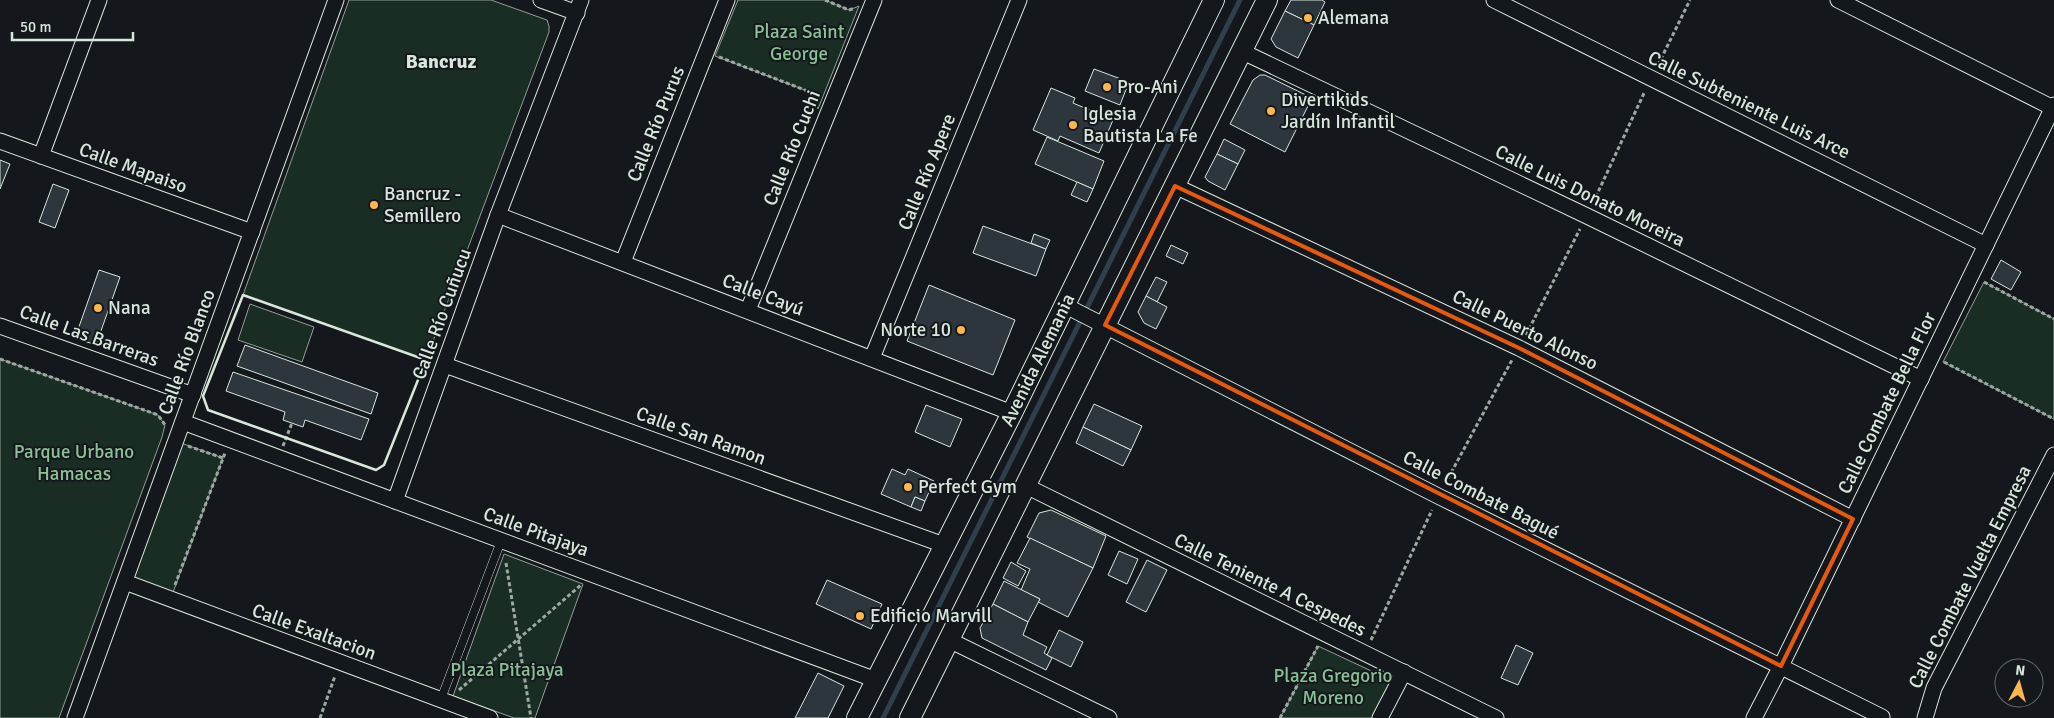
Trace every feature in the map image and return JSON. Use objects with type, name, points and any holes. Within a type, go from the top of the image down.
[{"type":"main road","name":"Avenida Alemania","points":[[857,718],[944,545],[1068,307],[1214,0]]},
{"type":"main road","points":[[910,718],[1026,486],[1101,323],[1175,186],[1267,0]]},
{"type":"street","name":"Calle Río Blanco","points":[[75,718],[336,0]]},
{"type":"street","points":[[541,0],[579,7]]},
{"type":"street","name":"Calle Río Purus","points":[[623,262],[727,0]]},
{"type":"street","name":"Calle Río Apere","points":[[872,358],[1019,0]]},
{"type":"street","name":"Calle Subteniente Luis Arce","points":[[1494,0],[1986,245]]},
{"type":"street","points":[[1838,0],[2053,106]]},
{"type":"street","points":[[41,156],[94,1]]},
{"type":"street","name":"Calle Río Cuchi","points":[[748,310],[871,6]]},
{"type":"street","name":"Calle Río Cuñucu","points":[[394,501],[445,365],[498,214],[579,7]]},
{"type":"street","name":"Calle Luis Donato Moreira","points":[[1241,51],[1587,216],[1921,379]]},
{"type":"street","name":"Calle Combate Bella Flor","points":[[1754,718],[2053,106]]},
{"type":"street","name":"Calle Mapaiso","points":[[0,141],[252,232]]},
{"type":"street","name":"Calle Puerto Alonso","points":[[1175,186],[1519,348],[1852,519]]},
{"type":"street","name":"Calle Cayú","points":[[498,214],[1012,413]]},
{"type":"street","name":"Calle Combate Bagué","points":[[1068,307],[1438,496],[1883,718]]},
{"type":"street","name":"Calle Las Barreras","points":[[0,326],[193,395]]},
{"type":"street","name":"Calle San Ramon","points":[[445,365],[944,545]]},
{"type":"street","name":"Calle Pitajaya","points":[[183,422],[876,680]]},
{"type":"street","name":"Calle Combate Vuelta Empresa","points":[[1925,718],[1934,688],[2054,455]]},
{"type":"street","name":"Calle Teniente A Cespedes","points":[[1026,486],[1496,718]]},
{"type":"street","name":"Calle Exaltacion","points":[[125,582],[339,664],[490,718]]},
{"type":"street","points":[[949,640],[1109,718]]},
{"type":"street","points":[[1380,718],[1404,672]]},
{"type":"lane","points":[[441,699],[501,541]]},
{"type":"path","points":[[826,0],[849,10],[859,6],[871,6]]},
{"type":"path","points":[[1364,654],[1438,496],[1519,348],[1587,216],[1690,0]]},
{"type":"path","points":[[706,52],[810,92],[818,109],[827,115]]},
{"type":"path","points":[[1971,277],[2054,319]]},
{"type":"path","points":[[1933,355],[1943,362],[2054,419]]},
{"type":"path","points":[[0,359],[158,415],[165,425],[164,431]]},
{"type":"path","points":[[278,458],[292,423]]},
{"type":"path","points":[[175,586],[230,440]]},
{"type":"path","points":[[501,541],[532,718]]},
{"type":"path","points":[[441,699],[453,696],[583,584],[588,572]]},
{"type":"path","points":[[1280,718],[1324,634]]},
{"type":"path","points":[[320,718],[339,664]]},
{"type":"highlighted area","points":[[1175,186],[1519,348],[1853,519],[1781,666],[1105,325]]},
{"type":"green space","name":"Bancruz - Semillero","points":[[349,0],[491,0],[547,20],[549,26],[549,32],[426,360],[243,295]]},
{"type":"green space","name":"Plaza Saint George","points":[[738,0],[825,0],[849,10],[859,6],[818,109],[810,92],[715,56]]},
{"type":"green space","points":[[1984,282],[2054,319],[2054,419],[1943,362]]},
{"type":"green space","points":[[250,304],[314,327],[302,362],[238,340]]},
{"type":"green space","name":"Parque Urbano Hamacas","points":[[0,359],[158,415],[165,425],[59,718],[0,718]]},
{"type":"green space","points":[[181,443],[223,458],[172,595],[130,580]]},
{"type":"green space","name":"Plaza Pitajaya","points":[[504,554],[583,584],[535,718],[514,718],[453,696]]},
{"type":"green space","name":"Plaza Gregorio Moreno","points":[[1318,646],[1397,683],[1380,718],[1280,718]]},
{"type":"building","name":"Alemana","points":[[1291,0],[1322,0],[1325,2],[1314,25],[1285,11]]},
{"type":"building","points":[[1285,11],[1314,25],[1298,58],[1276,47],[1271,39]]},
{"type":"building","name":"Pro-Ani","points":[[1094,69],[1129,82],[1120,105],[1085,91]]},
{"type":"building","name":"Divertikids Jardín Infantil","points":[[1260,75],[1265,75],[1312,98],[1285,152],[1230,124],[1253,80]]},
{"type":"building","name":"Iglesia Bautista La Fe","points":[[1051,88],[1075,98],[1073,103],[1113,120],[1099,153],[1060,136],[1058,141],[1033,130]]},
{"type":"building","points":[[1047,137],[1104,161],[1093,189],[1035,164]]},
{"type":"building","points":[[1224,139],[1245,150],[1238,164],[1217,154]]},
{"type":"building","points":[[1217,154],[1238,164],[1225,190],[1208,181],[1205,177]]},
{"type":"building","points":[[0,160],[10,164],[0,189]]},
{"type":"building","points":[[1077,182],[1093,189],[1087,202],[1071,195]]},
{"type":"building","points":[[53,184],[69,190],[55,228],[39,222]]},
{"type":"building","points":[[983,226],[1046,249],[1036,276],[973,253]]},
{"type":"building","points":[[1034,234],[1050,240],[1046,249],[1031,243]]},
{"type":"building","points":[[1171,245],[1188,253],[1183,264],[1166,256]]},
{"type":"building","points":[[2001,260],[2021,272],[2011,290],[1991,279]]},
{"type":"building","name":"Nana","points":[[99,270],[120,277],[96,345],[75,338]]},
{"type":"building","points":[[1156,277],[1167,282],[1157,302],[1146,296]]},
{"type":"building","name":"Norte 10","points":[[929,285],[1015,320],[993,375],[907,341]]},
{"type":"building","points":[[1146,296],[1167,307],[1156,329],[1144,323],[1138,312]]},
{"type":"building","points":[[245,345],[378,393],[371,414],[237,366]]},
{"type":"building","points":[[233,372],[369,419],[361,440],[305,420],[303,427],[283,420],[285,412],[226,391]]},
{"type":"building","points":[[1094,404],[1142,426],[1131,450],[1083,427]]},
{"type":"building","points":[[926,405],[962,419],[950,447],[915,432]]},
{"type":"building","points":[[1083,427],[1131,450],[1123,466],[1076,443]]},
{"type":"building","name":"Perfect Gym","points":[[892,469],[905,475],[908,469],[934,481],[925,501],[915,497],[911,507],[881,494]]},
{"type":"building","points":[[915,497],[925,501],[921,511],[911,507]]},
{"type":"building","points":[[1051,510],[1106,536],[1093,568],[1027,537],[1039,513]]},
{"type":"building","points":[[1030,538],[1093,568],[1068,617],[1038,602],[1040,599],[1021,590],[1030,569],[1017,563]]},
{"type":"building","points":[[1119,551],[1138,559],[1127,584],[1108,575]]},
{"type":"building","points":[[1147,560],[1167,570],[1146,612],[1126,602]]},
{"type":"building","points":[[1011,562],[1026,571],[1018,586],[1003,578]]},
{"type":"building","name":"Edificio Marvill","points":[[827,580],[882,604],[871,629],[816,604]]},
{"type":"building","points":[[1004,581],[1040,599],[1028,622],[993,604]]},
{"type":"building","points":[[993,604],[1028,622],[1023,635],[1047,647],[1044,653],[1052,658],[1046,670],[982,638],[980,628]]},
{"type":"building","points":[[1059,630],[1083,642],[1071,667],[1047,655]]},
{"type":"building","points":[[1516,645],[1533,653],[1518,685],[1501,678]]},
{"type":"building","points":[[818,673],[844,686],[828,718],[795,718]]},
{"type":"waterway","points":[[883,718],[1240,0]]},
{"type":"wall","points":[[243,295],[426,360],[384,465],[376,470],[208,410],[203,396],[243,295]]},
{"type":"place","name":"Alemana","points":[[1308,18]]},
{"type":"place","name":"Pro-Ani","points":[[1107,87]]},
{"type":"place","name":"Divertikids Jardín Infantil","points":[[1271,111]]},
{"type":"place","name":"Iglesia Bautista La Fe","points":[[1073,125]]},
{"type":"place","name":"Bancruz - Semillero","points":[[374,205]]},
{"type":"place","name":"Nana","points":[[98,308]]},
{"type":"place","name":"Norte 10","points":[[961,330]]},
{"type":"place","name":"Perfect Gym","points":[[908,487]]},
{"type":"place","name":"Edificio Marvill","points":[[860,616]]},
{"type":"district","name":"Bancruz","points":[[441,61]]}]
